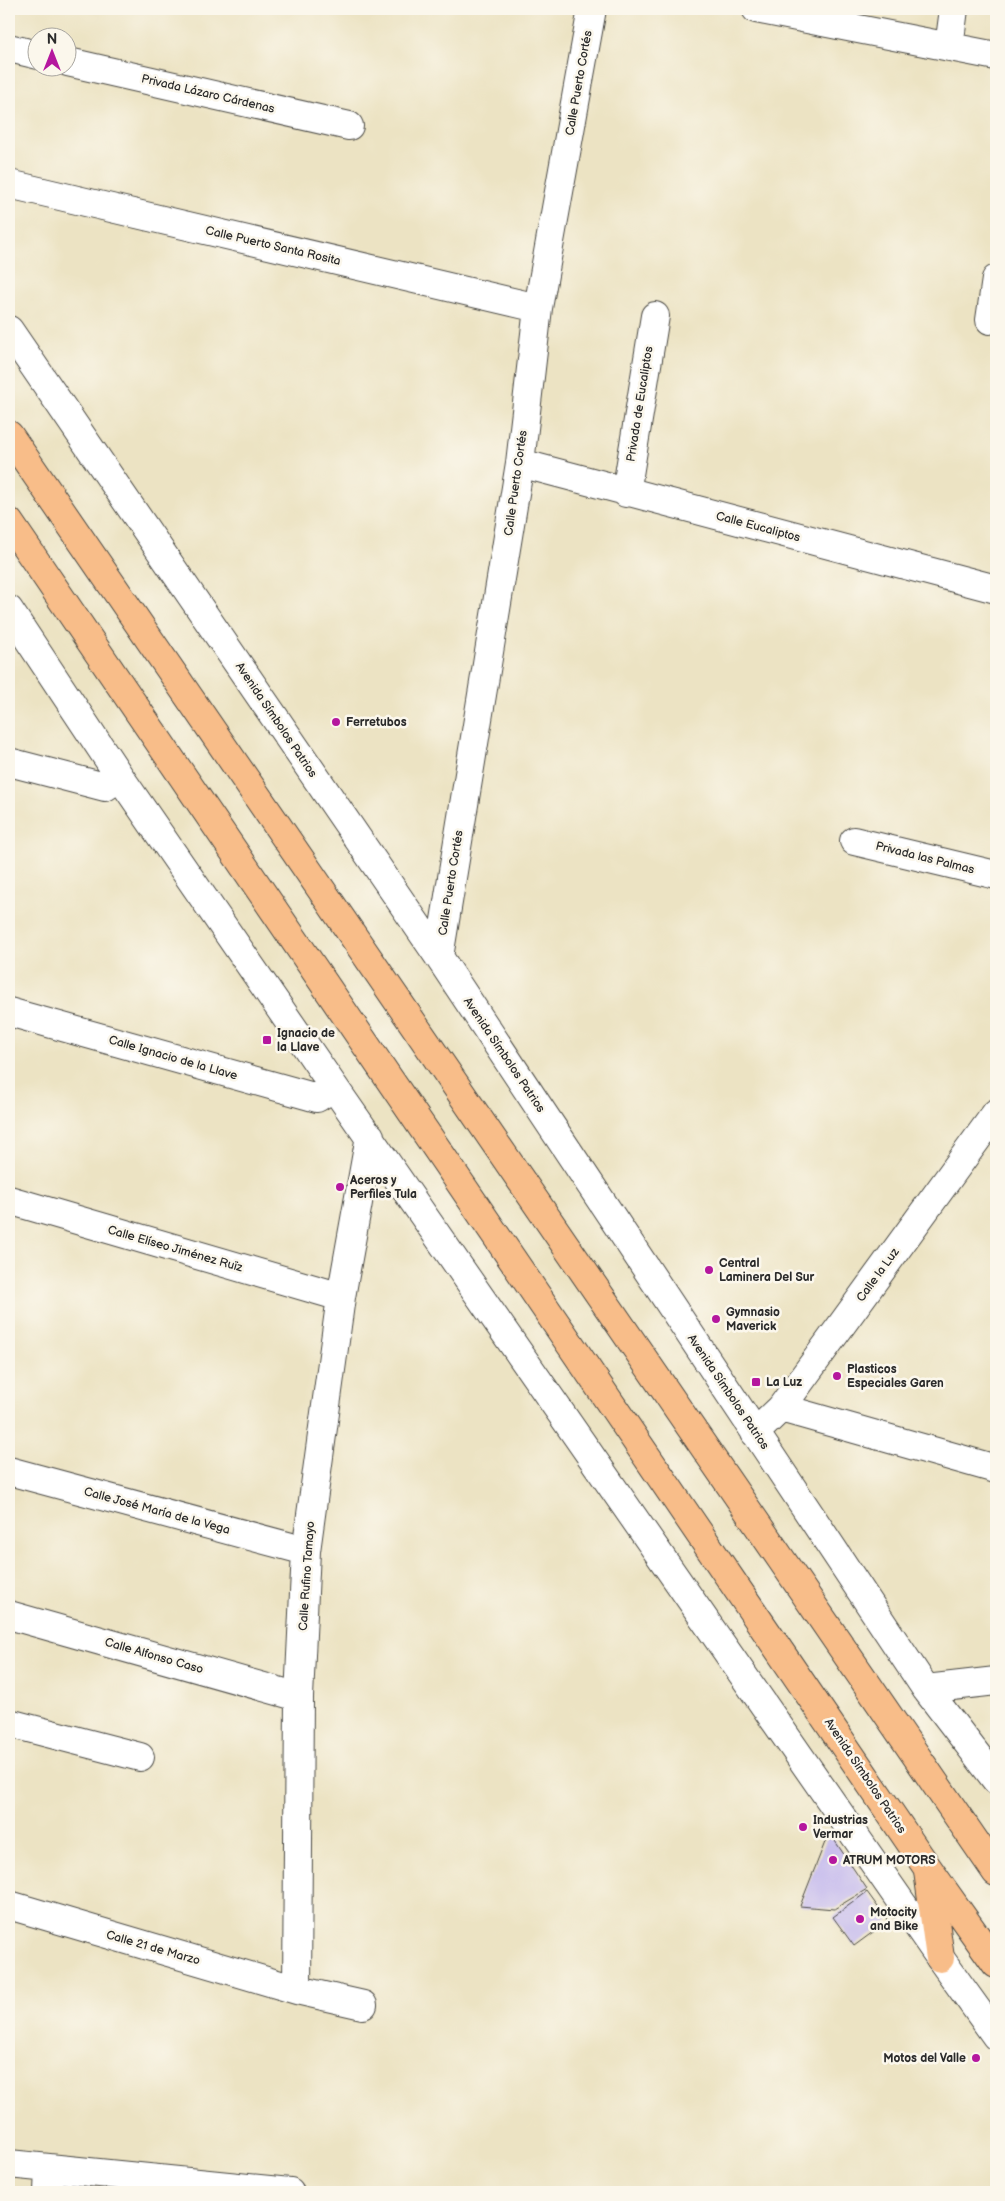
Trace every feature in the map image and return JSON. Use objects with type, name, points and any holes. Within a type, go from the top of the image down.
[{"type":"main road","points":[[9,435],[996,1872]]},
{"type":"main road","name":"Avenida Símbolos Patrios","points":[[9,522],[996,1964]]},
{"type":"main road","points":[[928,1867],[940,1958]]},
{"type":"street","name":"Calle Puerto Cortés","points":[[439,957],[520,463],[538,308],[592,9]]},
{"type":"street","points":[[949,47],[954,9]]},
{"type":"street","points":[[773,10],[996,56]]},
{"type":"street","points":[[9,48],[28,53]]},
{"type":"street","name":"Privada Lázaro Cárdenas","points":[[78,64],[349,126]]},
{"type":"street","name":"Calle Puerto Santa Rosita","points":[[9,184],[538,308]]},
{"type":"street","points":[[990,320],[996,280]]},
{"type":"street","name":"Privada de Eucaliptos","points":[[626,493],[655,316]]},
{"type":"street","name":"Avenida Símbolos Patrios","points":[[9,330],[439,957],[926,1689],[996,1780]]},
{"type":"street","name":"Calle Eucaliptos","points":[[520,463],[626,493],[996,589]]},
{"type":"street","points":[[9,610],[120,777],[334,1087],[996,2036]]},
{"type":"street","points":[[9,762],[105,788],[120,777]]},
{"type":"street","name":"Privada las Palmas","points":[[854,841],[996,875]]},
{"type":"street","name":"Calle Ignacio de la Llave","points":[[9,1012],[317,1098],[334,1087]]},
{"type":"street","name":"Calle la Luz","points":[[755,1433],[781,1408],[996,1113]]},
{"type":"street","name":"Calle Rufino Tamayo","points":[[297,1990],[299,1697],[306,1551],[341,1297],[370,1136]]},
{"type":"street","name":"Calle Elíseo Jiménez Ruïz","points":[[9,1200],[341,1297]]},
{"type":"street","points":[[781,1408],[996,1469]]},
{"type":"street","name":"Calle José María de la Vega","points":[[9,1471],[306,1551]]},
{"type":"street","name":"Calle Alfonso Caso","points":[[9,1615],[299,1697]]},
{"type":"street","points":[[926,1689],[996,1680]]},
{"type":"street","points":[[9,1723],[140,1757]]},
{"type":"street","name":"Calle 21 de Marzo","points":[[9,1906],[297,1990],[363,2005]]},
{"type":"street","points":[[9,2162],[48,2180],[290,2192]]},
{"type":"building","name":"ATRUM MOTORS","points":[[829,1832],[867,1889],[834,1909],[800,1906]]},
{"type":"building","name":"Motocity and Bike","points":[[867,1892],[888,1921],[854,1946],[833,1917]]},
{"type":"place","name":"Ferretubos","points":[[336,722]]},
{"type":"place","name":"Ignacio de la Llave","points":[[267,1040]]},
{"type":"place","name":"Aceros y Perfiles Tula","points":[[340,1187]]},
{"type":"place","name":"Central Laminera Del Sur","points":[[709,1270]]},
{"type":"place","name":"Gymnasio Maverick","points":[[716,1319]]},
{"type":"place","name":"Plasticos Especiales Garen","points":[[837,1376]]},
{"type":"place","name":"La Luz","points":[[756,1382]]},
{"type":"place","name":"Industrias Vermar","points":[[803,1827]]},
{"type":"place","name":"ATRUM MOTORS","points":[[833,1860]]},
{"type":"place","name":"Motocity and Bike","points":[[860,1919]]},
{"type":"place","name":"Motos del Valle","points":[[976,2058]]}]
